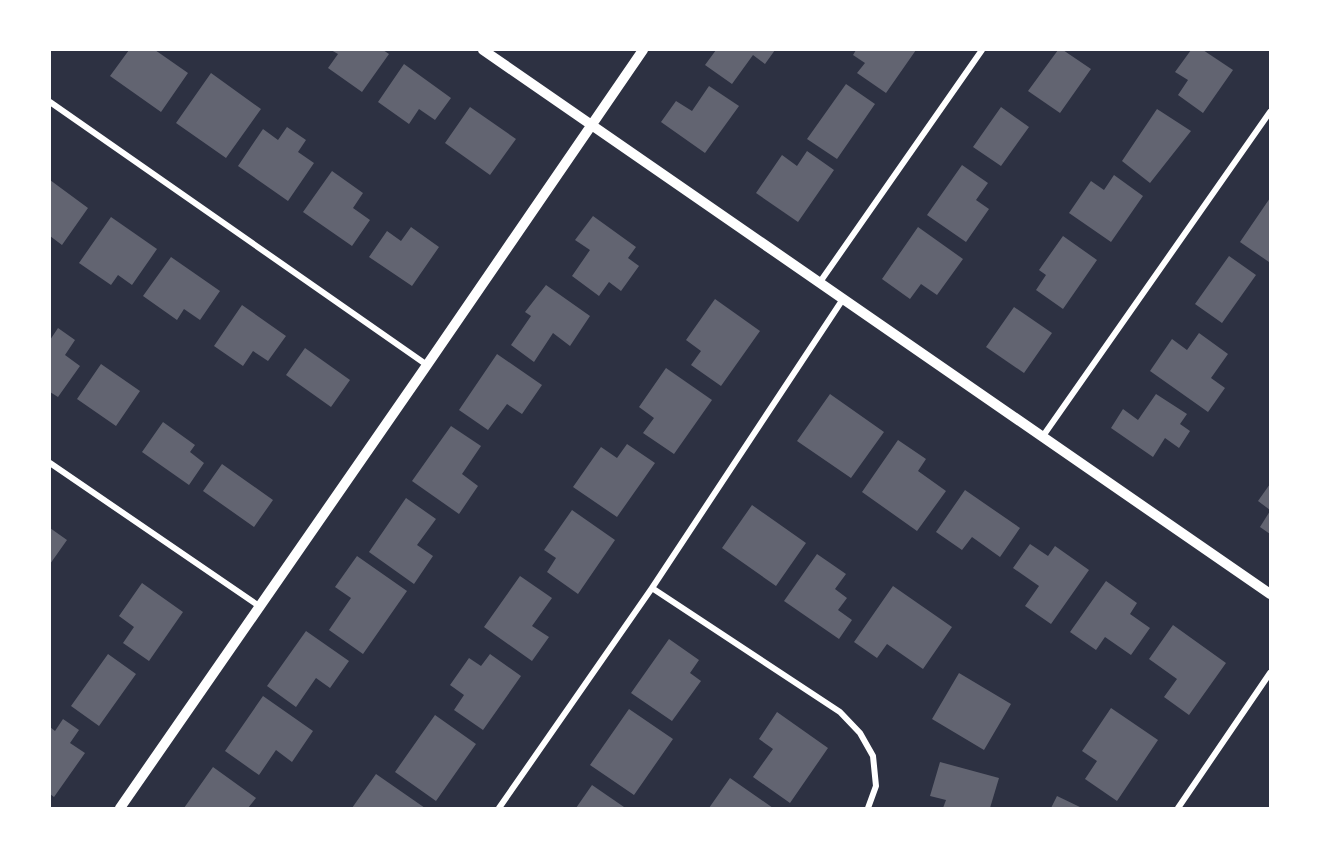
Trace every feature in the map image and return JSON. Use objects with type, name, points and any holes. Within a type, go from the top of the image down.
[{"type":"street","points":[[483,50],[1270,594]]},
{"type":"street","points":[[120,808],[643,50]]},
{"type":"street","points":[[819,282],[982,50]]},
{"type":"street","points":[[50,102],[427,365]]},
{"type":"street","points":[[1043,436],[1270,112]]},
{"type":"street","points":[[499,808],[652,588],[843,299]]},
{"type":"street","points":[[50,463],[259,606]]},
{"type":"street","points":[[652,588],[840,712],[860,733],[873,756],[876,786],[868,808]]},
{"type":"street","points":[[1178,808],[1270,673]]},
{"type":"building","points":[[129,50],[155,50],[188,73],[161,112],[110,76]]},
{"type":"building","points":[[331,50],[383,50],[389,54],[362,92],[328,68],[338,54]]},
{"type":"building","points":[[716,50],[775,50],[765,64],[753,55],[732,84],[705,65]]},
{"type":"building","points":[[856,50],[916,50],[886,93],[857,73],[865,63],[853,55]]},
{"type":"building","points":[[1058,50],[1063,50],[1091,69],[1060,113],[1028,91]]},
{"type":"building","points":[[1191,50],[1203,50],[1233,70],[1203,113],[1178,95],[1188,80],[1175,72]]},
{"type":"building","points":[[404,64],[451,98],[435,120],[419,109],[409,124],[378,102]]},
{"type":"building","points":[[211,73],[261,109],[226,158],[176,123]]},
{"type":"building","points":[[846,84],[875,104],[837,159],[807,139]]},
{"type":"building","points":[[709,86],[739,106],[705,153],[661,122],[676,101],[692,111]]},
{"type":"building","points":[[470,107],[516,139],[490,175],[445,143]]},
{"type":"building","points":[[1001,107],[1029,127],[1001,166],[973,147]]},
{"type":"building","points":[[1157,109],[1191,131],[1150,183],[1122,161]]},
{"type":"building","points":[[287,127],[306,140],[298,152],[314,163],[288,201],[238,166],[263,129],[278,140]]},
{"type":"building","points":[[807,151],[834,170],[798,222],[756,193],[782,155],[797,166]]},
{"type":"building","points":[[962,165],[988,183],[976,200],[989,209],[966,242],[927,215]]},
{"type":"building","points":[[332,171],[363,193],[353,208],[370,220],[352,246],[303,212]]},
{"type":"building","points":[[1114,175],[1143,196],[1111,242],[1069,213],[1091,181],[1104,190]]},
{"type":"building","points":[[50,180],[88,208],[62,245],[50,236]]},
{"type":"building","points":[[1270,198],[1270,261],[1269,262],[1240,242]]},
{"type":"building","points":[[593,216],[636,247],[628,258],[639,266],[621,291],[609,282],[599,296],[572,276],[590,250],[575,240]]},
{"type":"building","points":[[111,217],[157,249],[132,285],[118,275],[111,285],[79,263]]},
{"type":"building","points":[[411,227],[439,247],[412,286],[369,257],[387,231],[401,241]]},
{"type":"building","points":[[918,227],[963,259],[937,295],[921,284],[910,299],[882,279]]},
{"type":"building","points":[[1063,236],[1097,260],[1063,309],[1036,290],[1046,275],[1039,270]]},
{"type":"building","points":[[1229,256],[1256,275],[1222,323],[1195,304]]},
{"type":"building","points":[[171,257],[220,291],[200,320],[184,309],[177,320],[143,296]]},
{"type":"building","points":[[546,285],[590,316],[570,346],[553,333],[534,362],[511,345],[531,316],[525,312]]},
{"type":"building","points":[[715,299],[760,331],[721,386],[691,365],[701,351],[686,340]]},
{"type":"building","points":[[242,305],[286,336],[268,361],[253,351],[243,366],[214,346]]},
{"type":"building","points":[[1014,307],[1052,333],[1024,373],[986,347]]},
{"type":"building","points":[[58,328],[75,340],[65,355],[80,366],[58,397],[50,392],[50,340]]},
{"type":"building","points":[[1199,333],[1228,354],[1211,378],[1225,388],[1208,412],[1150,371],[1172,339],[1187,350]]},
{"type":"building","points":[[305,348],[350,380],[331,407],[286,375]]},
{"type":"building","points":[[497,354],[542,385],[522,414],[507,404],[488,430],[459,410]]},
{"type":"building","points":[[101,364],[140,391],[116,426],[77,399]]},
{"type":"building","points":[[666,368],[712,400],[674,454],[643,433],[654,418],[639,407]]},
{"type":"building","points":[[830,394],[884,432],[851,478],[797,441]]},
{"type":"building","points":[[1156,394],[1187,414],[1180,424],[1190,431],[1179,448],[1165,438],[1153,457],[1111,428],[1123,409],[1138,420]]},
{"type":"building","points":[[163,422],[195,445],[190,452],[204,463],[189,485],[142,452]]},
{"type":"building","points":[[451,426],[481,446],[462,474],[478,486],[459,514],[412,481]]},
{"type":"building","points":[[898,440],[926,459],[918,471],[946,491],[917,531],[862,492]]},
{"type":"building","points":[[627,444],[655,463],[617,517],[573,487],[601,447],[617,458]]},
{"type":"building","points":[[222,464],[273,500],[254,527],[203,491]]},
{"type":"building","points":[[1270,484],[1270,510],[1258,501]]},
{"type":"building","points":[[965,490],[1020,528],[1000,557],[972,537],[962,550],[936,532]]},
{"type":"building","points":[[406,498],[436,519],[417,545],[433,556],[414,584],[369,552]]},
{"type":"building","points":[[752,505],[806,543],[776,586],[722,548]]},
{"type":"building","points":[[572,510],[615,540],[578,594],[547,572],[556,558],[544,550]]},
{"type":"building","points":[[1270,511],[1270,534],[1260,527]]},
{"type":"building","points":[[50,528],[67,540],[50,564]]},
{"type":"building","points":[[1030,544],[1048,556],[1055,546],[1089,570],[1051,624],[1025,606],[1039,586],[1013,568]]},
{"type":"building","points":[[817,554],[846,574],[835,589],[847,598],[838,610],[852,620],[839,639],[784,601]]},
{"type":"building","points":[[357,556],[407,591],[363,654],[329,630],[351,598],[335,587]]},
{"type":"building","points":[[520,576],[552,598],[532,626],[549,637],[532,661],[484,627]]},
{"type":"building","points":[[1106,581],[1137,603],[1130,614],[1150,628],[1131,655],[1105,637],[1096,650],[1070,632]]},
{"type":"building","points":[[142,583],[183,612],[149,661],[123,643],[134,627],[119,616]]},
{"type":"building","points":[[893,586],[952,627],[923,669],[887,644],[877,658],[854,642]]},
{"type":"building","points":[[1173,625],[1226,663],[1189,715],[1164,697],[1177,679],[1149,659]]},
{"type":"building","points":[[306,631],[349,661],[330,688],[316,678],[296,707],[267,686]]},
{"type":"building","points":[[669,639],[699,660],[690,673],[701,681],[672,721],[631,693]]},
{"type":"building","points":[[108,654],[136,674],[99,726],[71,706]]},
{"type":"building","points":[[490,654],[521,676],[483,730],[454,710],[464,695],[450,685],[469,658],[481,666]]},
{"type":"building","points":[[959,673],[1011,704],[984,750],[932,719]]},
{"type":"building","points":[[263,696],[313,731],[292,762],[276,750],[259,775],[225,751]]},
{"type":"building","points":[[1111,708],[1158,740],[1117,801],[1085,779],[1097,761],[1082,751]]},
{"type":"building","points":[[629,709],[673,739],[634,795],[590,765]]},
{"type":"building","points":[[777,712],[828,748],[790,803],[753,777],[773,749],[759,739]]},
{"type":"building","points":[[435,715],[476,744],[436,801],[395,772]]},
{"type":"building","points":[[63,719],[79,730],[70,743],[85,753],[54,797],[50,794],[50,727],[55,731]]},
{"type":"building","points":[[940,762],[999,778],[990,808],[943,808],[946,800],[930,796]]},
{"type":"building","points":[[213,767],[256,798],[248,808],[184,808]]},
{"type":"building","points":[[376,774],[425,808],[352,808]]},
{"type":"building","points":[[730,778],[773,808],[709,808]]},
{"type":"building","points":[[592,785],[624,807],[576,808]]},
{"type":"building","points":[[1057,796],[1082,808],[1051,808]]}]
